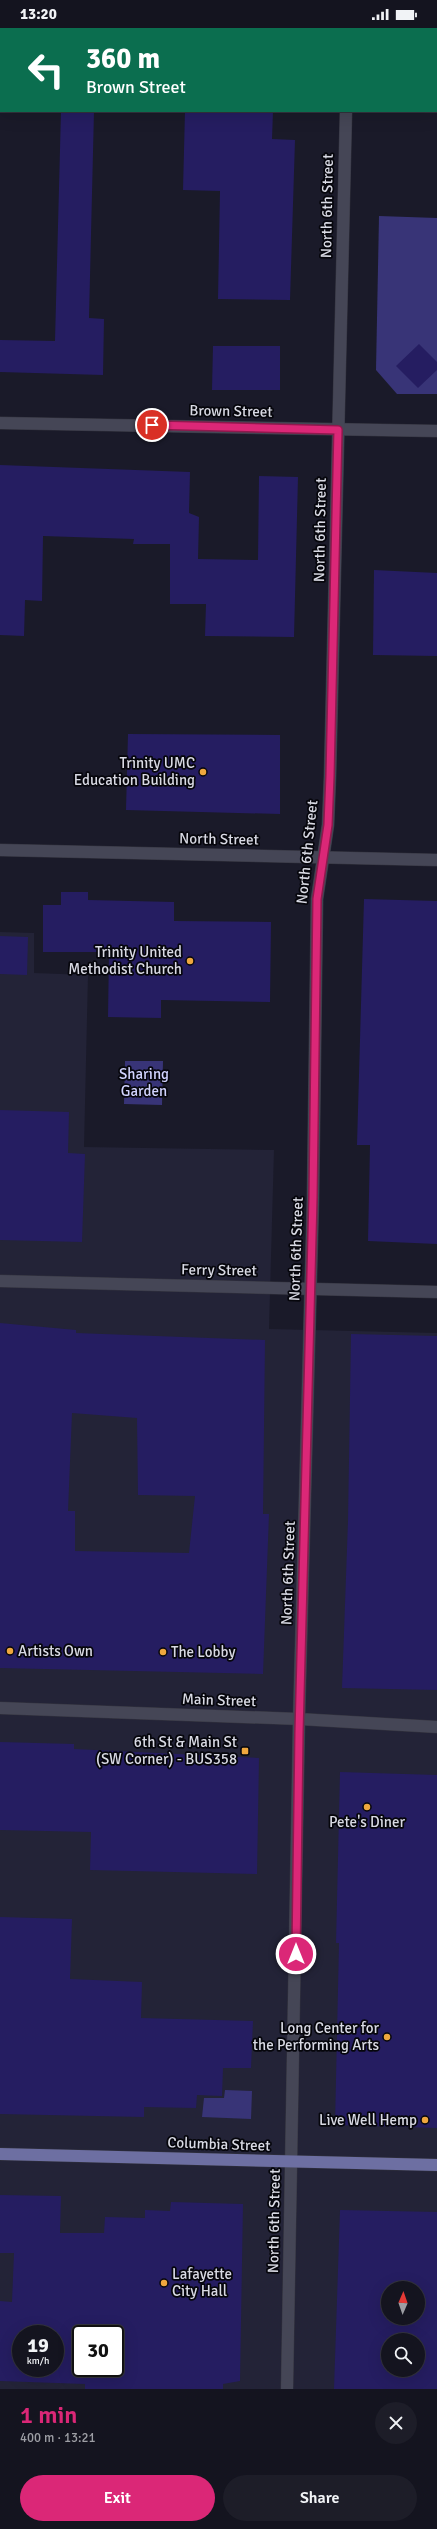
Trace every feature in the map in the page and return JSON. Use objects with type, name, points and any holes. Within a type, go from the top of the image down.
[{"type":"main road","name":"Columbia Street","points":[[0,2154],[437,2165]]},
{"type":"street","name":"North 6th Street","points":[[287,2389],[290,2162],[296,1968],[299,1719],[310,1289],[317,899],[322,857],[328,825],[330,776],[346,112]]},
{"type":"street","name":"Brown Street","points":[[0,423],[437,432]]},
{"type":"street","name":"North Street","points":[[0,850],[437,860]]},
{"type":"street","name":"Ferry Street","points":[[0,1281],[437,1292]]},
{"type":"street","name":"Main Street","points":[[0,1708],[299,1719],[437,1727]]},
{"type":"shaded area","points":[[0,932],[34,933],[34,973],[88,975],[84,1147],[274,1150],[269,1329],[437,1333],[437,2389],[0,2389]]},
{"type":"green space","points":[[379,216],[437,218],[437,394],[397,394],[376,370]]},
{"type":"green space","name":"Sharing Garden","points":[[125,1061],[163,1061],[162,1105],[124,1104]]},
{"type":"green space","points":[[225,2090],[252,2091],[251,2119],[202,2117],[204,2098],[224,2098]]},
{"type":"building","points":[[61,112],[94,112],[89,318],[104,319],[103,375],[0,372],[0,340],[55,341]]},
{"type":"building","points":[[185,112],[273,112],[272,139],[295,140],[290,300],[218,299],[220,191],[183,190]]},
{"type":"building","points":[[419,344],[437,362],[437,370],[418,388],[396,366]]},
{"type":"building","points":[[213,346],[280,346],[280,390],[212,390]]},
{"type":"building","points":[[0,465],[190,472],[189,513],[199,517],[198,559],[258,560],[259,476],[298,477],[294,637],[205,636],[206,604],[170,604],[170,544],[133,544],[134,539],[43,536],[42,601],[25,600],[24,636],[0,635]]},
{"type":"building","points":[[374,570],[437,573],[437,656],[373,655]]},
{"type":"building","name":"Trinity UMC Education Building","points":[[128,734],[280,735],[280,814],[126,810]]},
{"type":"building","name":"Trinity United Methodist Church","points":[[61,892],[88,892],[88,900],[174,902],[174,921],[271,922],[270,1002],[161,1000],[161,1018],[108,1017],[109,952],[43,952],[43,905],[61,905]]},
{"type":"building","points":[[364,899],[437,901],[437,1244],[368,1241],[370,1145],[357,1145]]},
{"type":"building","points":[[0,936],[28,937],[27,975],[0,974]]},
{"type":"building","points":[[0,1110],[69,1112],[68,1153],[85,1154],[82,1242],[0,1240]]},
{"type":"building","points":[[0,1323],[76,1330],[76,1333],[265,1340],[263,1514],[269,1514],[263,1674],[0,1668]],"holes":[[[72,1413],[137,1418],[138,1495],[195,1496],[189,1553],[75,1551],[75,1511],[68,1511]]]},
{"type":"building","points":[[351,1334],[437,1336],[437,1690],[342,1688],[348,1521]]},
{"type":"building","points":[[0,1742],[74,1744],[74,1749],[259,1758],[257,1874],[90,1870],[91,1832],[0,1830]]},
{"type":"building","points":[[340,1772],[437,1775],[437,2128],[335,2125],[339,1943],[336,1943]]},
{"type":"building","points":[[0,1917],[72,1919],[70,1979],[142,1982],[141,2018],[253,2021],[251,2068],[223,2068],[222,2096],[197,2095],[196,2108],[144,2107],[144,2117],[0,2114]]},
{"type":"building","name":"Lafayette City Hall","points":[[0,2195],[61,2196],[60,2233],[104,2233],[105,2217],[145,2218],[145,2210],[170,2211],[171,2202],[243,2204],[240,2381],[223,2384],[223,2389],[85,2389],[85,2384],[0,2381],[0,2301],[12,2302],[14,2253],[0,2253]]},
{"type":"building","points":[[340,2210],[437,2212],[437,2389],[334,2389]]},
{"type":"place","name":"Trinity UMC Education Building","points":[[203,772]]},
{"type":"place","name":"Trinity United Methodist Church","points":[[190,961]]},
{"type":"place","name":"Artists Own","points":[[10,1651]]},
{"type":"place","name":"The Lobby","points":[[163,1652]]},
{"type":"place","name":"6th St & Main St (SW Corner) - BUS358","points":[[245,1751]]},
{"type":"place","name":"Pete's Diner","points":[[367,1807]]},
{"type":"place","name":"Long Center for the Performing Arts","points":[[387,2037]]},
{"type":"place","name":"Live Well Hemp","points":[[425,2120]]},
{"type":"place","name":"Lafayette City Hall","points":[[164,2283]]},
{"type":"route","points":[[152,425],[338,430],[328,825],[322,857],[317,899],[313,1198],[299,1733],[296,1954]]}]
